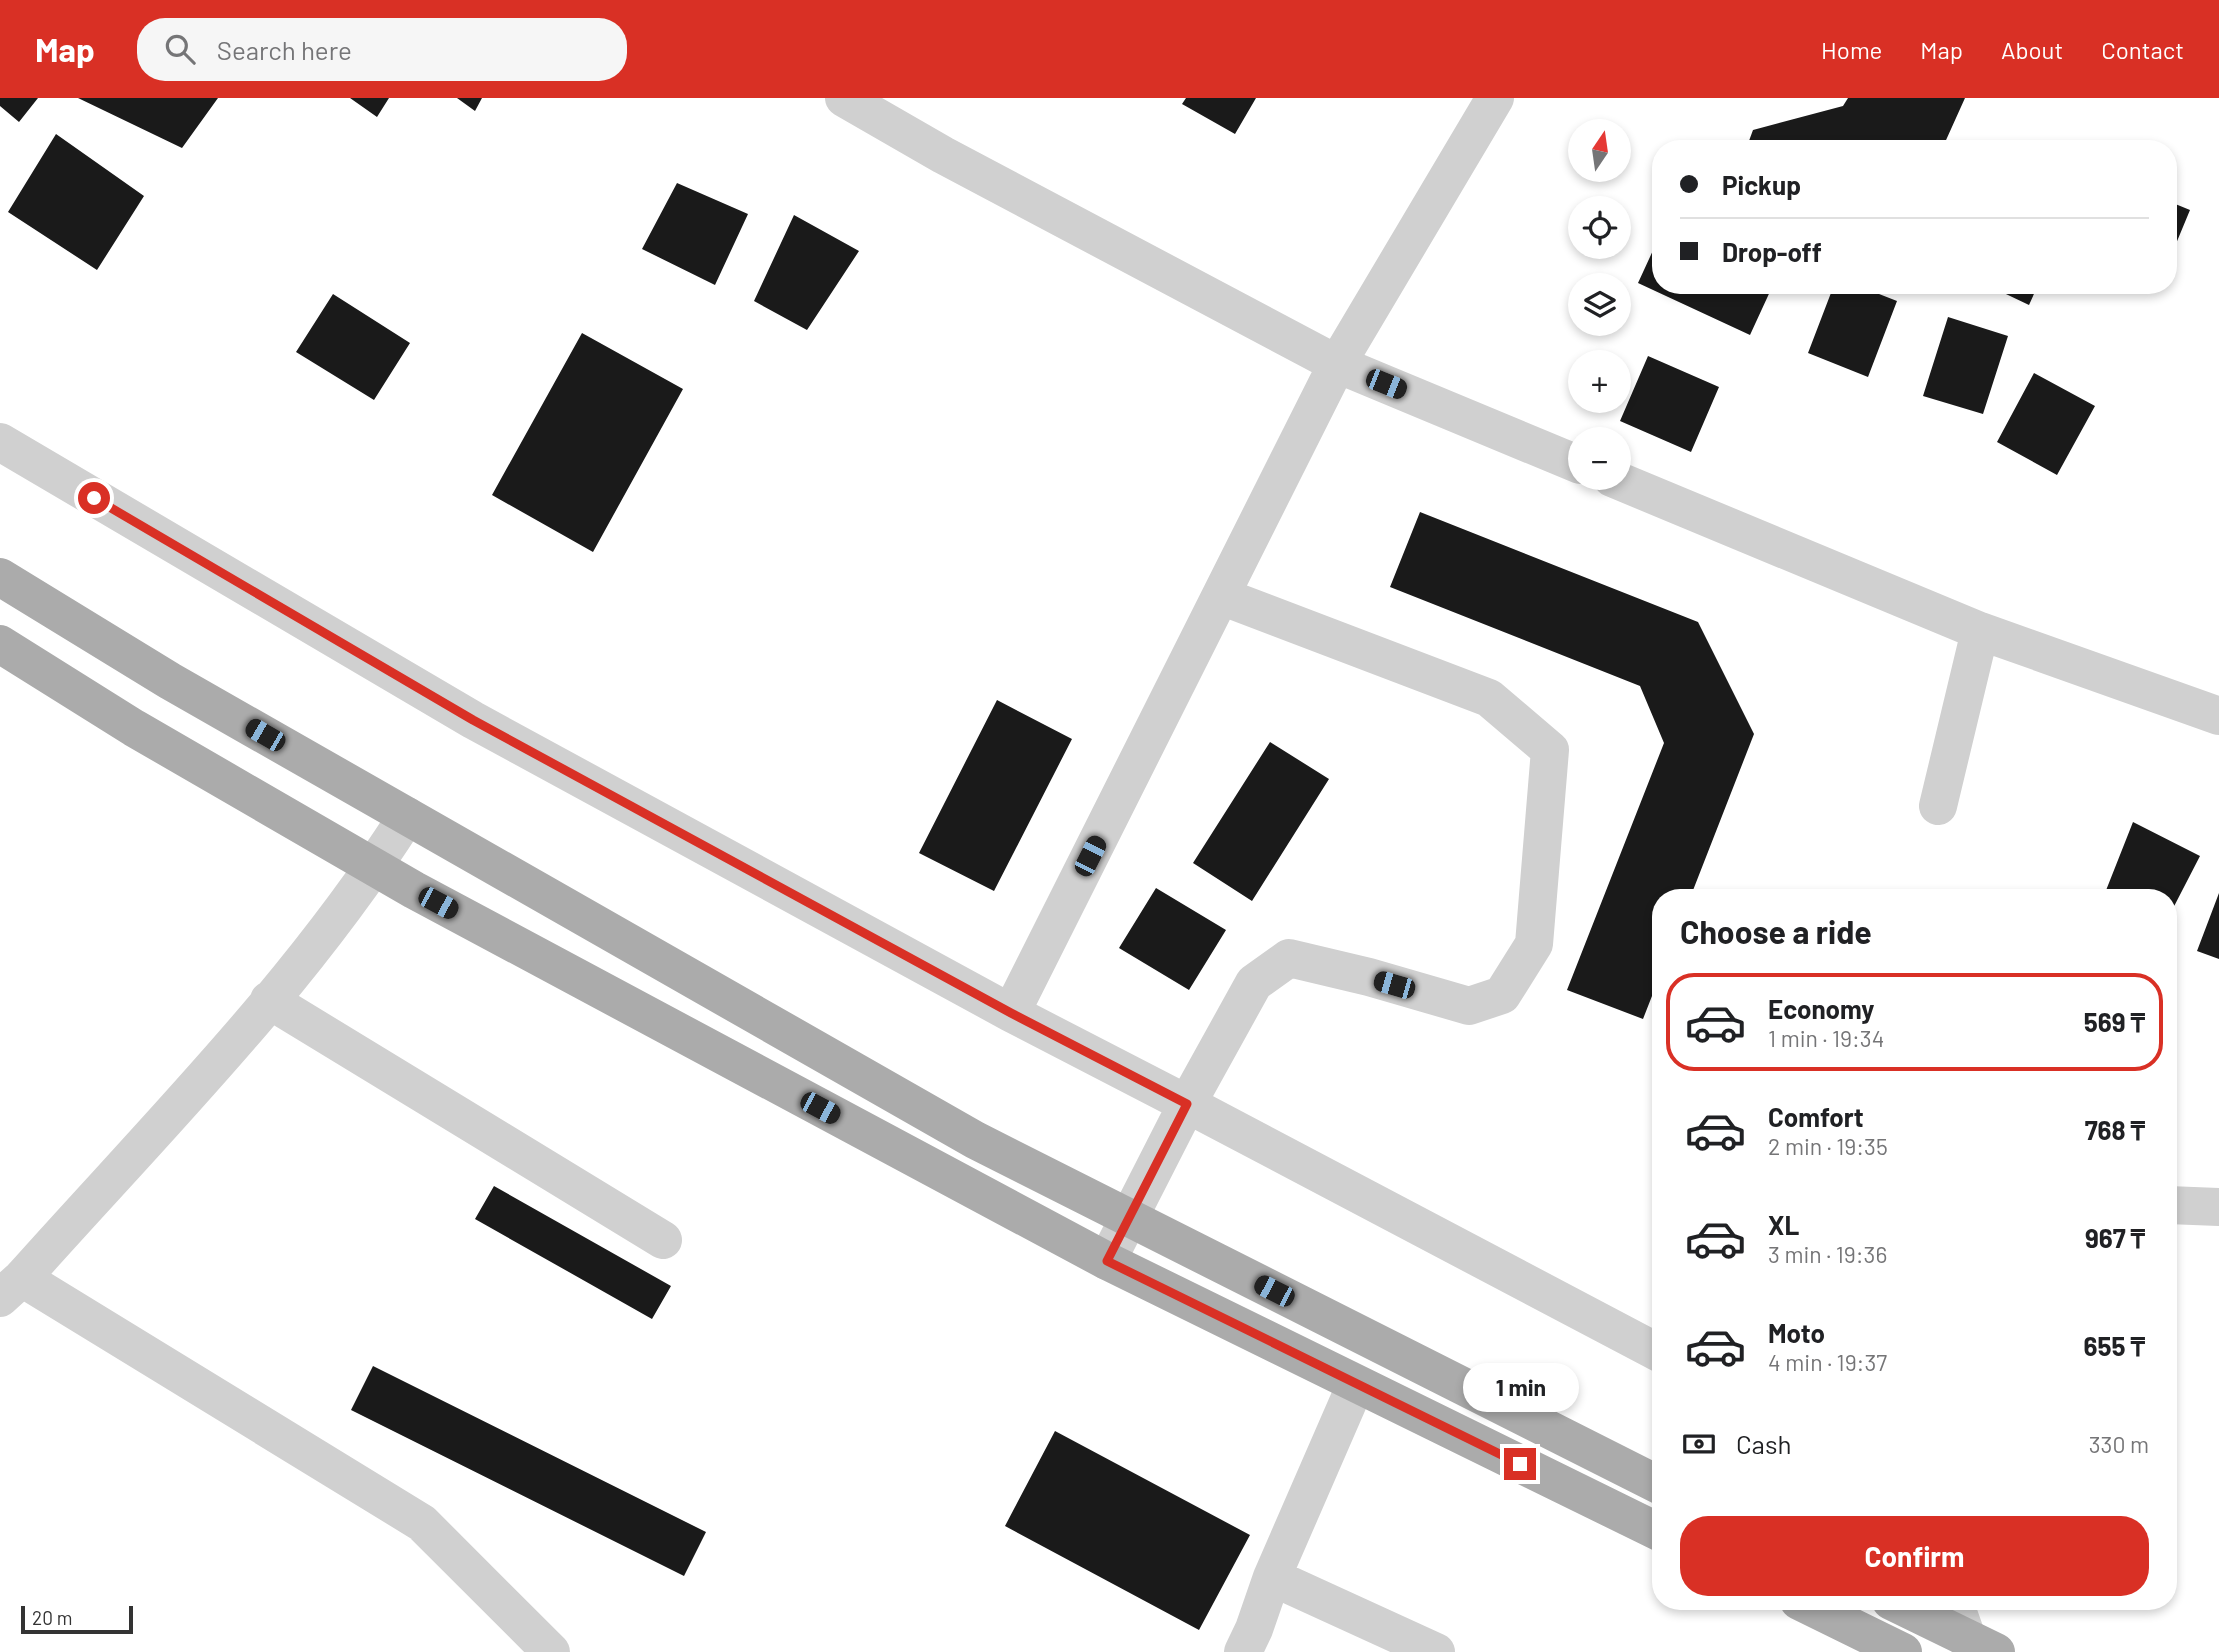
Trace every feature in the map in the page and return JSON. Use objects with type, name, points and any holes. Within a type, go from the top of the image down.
[{"type":"main road","points":[[0,576],[170,681],[975,1140],[1652,1481]]},
{"type":"main road","points":[[0,644],[134,729],[374,868],[1107,1261],[1652,1529]]},
{"type":"main road","points":[[1817,1610],[1903,1652]]},
{"type":"main road","points":[[1908,1610],[1979,1648]]},
{"type":"street","points":[[844,98],[943,155],[1337,364],[1568,460]]},
{"type":"street","points":[[1011,1013],[1337,364],[1495,98]]},
{"type":"street","points":[[0,442],[473,720],[1011,1013],[1652,1348]]},
{"type":"street","points":[[1631,486],[1980,631],[2219,716]]},
{"type":"street","points":[[1107,1261],[1187,1104],[1254,983],[1289,958],[1469,1006],[1502,995],[1534,944],[1550,750],[1489,698],[1222,596]]},
{"type":"street","points":[[1938,806],[1980,631]]},
{"type":"street","points":[[408,816],[374,868],[270,1000],[11,1288],[422,1523],[551,1652]]},
{"type":"street","points":[[270,1000],[663,1240]]},
{"type":"street","points":[[2177,1205],[2219,1207]]},
{"type":"street","points":[[1243,1652],[1272,1577],[1356,1384]]},
{"type":"street","points":[[1272,1577],[1436,1652]]},
{"type":"street","points":[[1959,1610],[1979,1648]]},
{"type":"building","points":[[0,98],[38,98],[19,122],[0,106]]},
{"type":"building","points":[[78,98],[218,98],[182,148]]},
{"type":"building","points":[[350,98],[389,98],[377,117]]},
{"type":"building","points":[[457,98],[482,98],[475,111]]},
{"type":"building","points":[[1186,98],[1256,98],[1235,134],[1182,104]]},
{"type":"building","points":[[1848,98],[1965,98],[1946,140],[1749,140],[1753,130],[1843,106]]},
{"type":"building","points":[[56,134],[144,196],[97,270],[8,212]]},
{"type":"building","points":[[677,183],[748,214],[715,285],[642,249]]},
{"type":"building","points":[[2177,205],[2190,210],[2177,241]]},
{"type":"building","points":[[794,215],[859,251],[807,330],[754,301]]},
{"type":"building","points":[[1652,253],[1652,290],[1638,283]]},
{"type":"building","points":[[333,294],[410,343],[374,400],[296,352]]},
{"type":"building","points":[[1662,294],[1769,294],[1750,335]]},
{"type":"building","points":[[1831,294],[1879,294],[1897,301],[1868,377],[1808,353]]},
{"type":"building","points":[[2006,294],[2034,294],[2029,305]]},
{"type":"building","points":[[1948,317],[2008,336],[1983,414],[1923,396]]},
{"type":"building","points":[[582,333],[683,389],[593,552],[492,495]]},
{"type":"building","points":[[1648,356],[1719,387],[1691,452],[1620,421],[1623,413],[1631,413],[1631,395]]},
{"type":"building","points":[[2034,373],[2095,406],[2057,475],[1997,442]]},
{"type":"building","points":[[1420,512],[1698,622],[1754,734],[1694,889],[1652,889],[1652,996],[1643,1019],[1567,990],[1664,743],[1640,686],[1390,587]]},
{"type":"building","points":[[997,700],[1072,739],[994,891],[919,853]]},
{"type":"building","points":[[1270,742],[1329,779],[1252,901],[1193,863]]},
{"type":"building","points":[[2133,822],[2200,856],[2177,901],[2177,889],[2107,889]]},
{"type":"building","points":[[1156,888],[1226,930],[1189,990],[1119,948]]},
{"type":"building","points":[[2219,893],[2219,959],[2197,951]]},
{"type":"building","points":[[494,1186],[671,1286],[652,1319],[475,1219]]},
{"type":"building","points":[[373,1366],[706,1532],[684,1576],[351,1410]]},
{"type":"building","points":[[1055,1431],[1250,1535],[1199,1630],[1005,1526]]},
{"type":"route","points":[[94,498],[473,720],[1011,1013],[1187,1104],[1107,1261],[1520,1464]]}]
